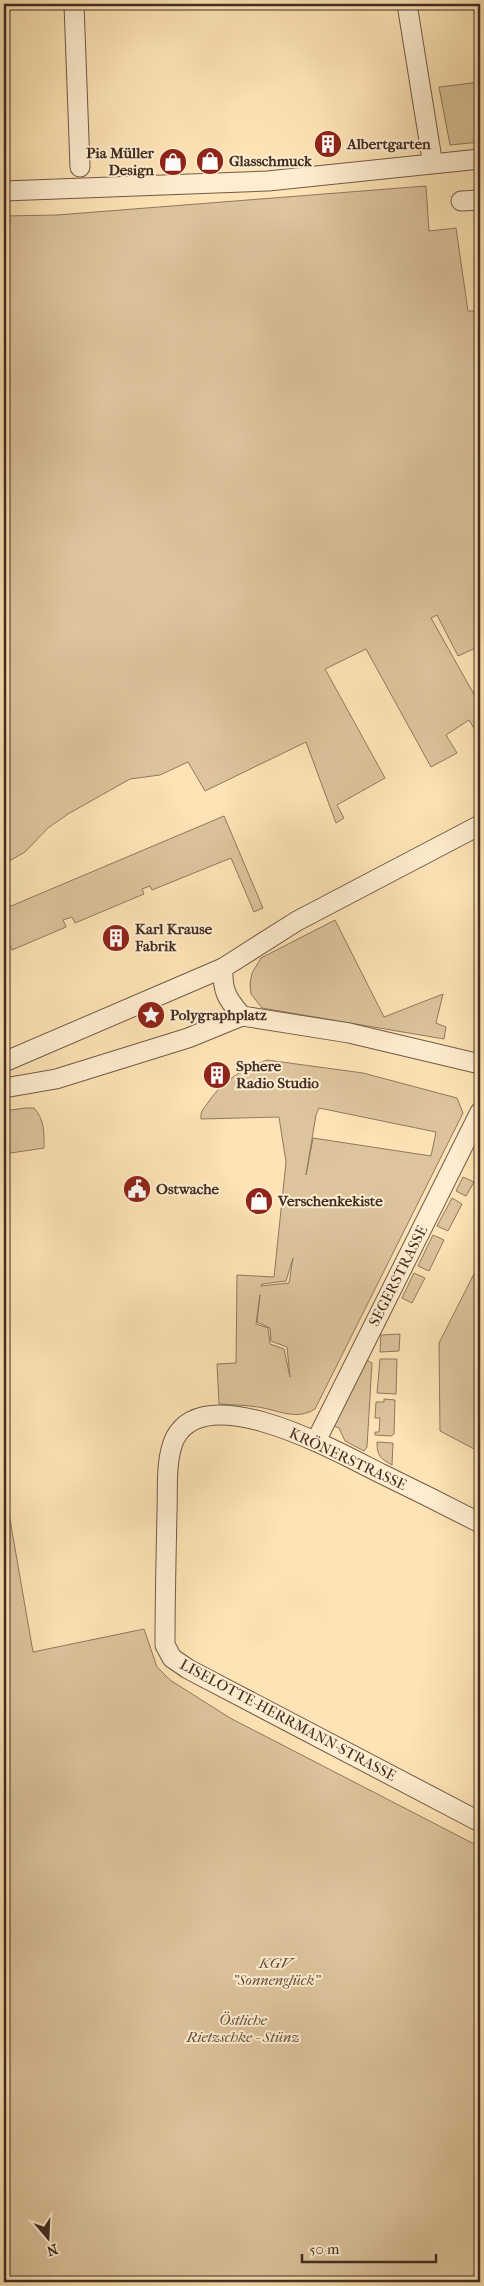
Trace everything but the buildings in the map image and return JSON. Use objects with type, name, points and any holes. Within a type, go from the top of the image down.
[{"type":"street","points":[[74,4],[80,166]]},
{"type":"street","points":[[407,4],[431,154]]},
{"type":"street","points":[[4,191],[268,181],[480,159]]},
{"type":"street","points":[[461,202],[480,200]]},
{"type":"street","points":[[4,1062],[223,968],[297,921],[480,825]]},
{"type":"street","points":[[223,968],[222,985],[229,1002],[242,1016]]},
{"type":"street","points":[[4,1088],[56,1079],[188,1038],[242,1016],[349,1034],[480,1064]]},
{"type":"street","name":"SEGERSTRASSE","points":[[316,1441],[480,1112]]},
{"type":"street","name":"KRÖNERSTRASSE","points":[[210,1415],[262,1421],[316,1441],[480,1523]]},
{"type":"street","name":"LISELOTTE-HERRMANN-STRASSE","points":[[210,1415],[190,1422],[179,1432],[170,1458],[164,1645],[168,1653],[178,1663],[188,1669],[480,1822]]},
{"type":"green space","points":[[480,82],[480,142],[450,145],[439,87]]},
{"type":"green space","points":[[426,186],[429,231],[456,228],[468,311],[480,311],[480,646],[458,656],[437,615],[431,618],[480,705],[480,733],[478,735],[469,720],[446,735],[457,753],[431,767],[366,649],[325,669],[385,778],[337,805],[344,818],[336,823],[306,742],[205,791],[188,762],[160,775],[130,779],[68,814],[48,828],[25,852],[4,864],[4,216],[57,215]]},
{"type":"green space","points":[[224,816],[263,908],[254,912],[231,858],[152,890],[150,886],[142,889],[144,894],[75,923],[72,917],[63,920],[66,927],[12,950],[4,933],[4,909]]},
{"type":"green space","points":[[335,920],[384,1017],[443,994],[436,1023],[446,1027],[444,1039],[262,1008],[251,994],[250,984],[252,973],[261,958]]},
{"type":"green space","points":[[267,1060],[363,1073],[457,1098],[463,1113],[315,1409],[301,1414],[287,1414],[253,1406],[219,1404],[217,1364],[236,1363],[237,1275],[274,1277],[286,1162],[279,1117],[201,1119],[201,1115],[203,1109],[219,1089],[233,1077]],"holes":[[[319,1108],[436,1132],[431,1156],[313,1138],[306,1175],[316,1115]],[[293,1258],[289,1283],[261,1286],[262,1284],[286,1281]],[[260,1295],[257,1322],[270,1328],[271,1341],[287,1347],[290,1377],[284,1349],[270,1344],[268,1328],[256,1324]]]},
{"type":"green space","points":[[34,1108],[40,1117],[43,1127],[44,1148],[4,1154],[4,1111]]},
{"type":"green space","points":[[463,1177],[474,1182],[466,1196],[456,1191]]},
{"type":"green space","points":[[452,1198],[462,1204],[448,1231],[437,1226]]},
{"type":"green space","points":[[433,1235],[444,1240],[429,1271],[418,1266]]},
{"type":"green space","points":[[480,1262],[480,1452],[440,1431],[439,1343]]},
{"type":"green space","points":[[414,1273],[425,1278],[412,1303],[402,1298]]},
{"type":"green space","points":[[400,1334],[399,1351],[380,1352],[381,1335]]},
{"type":"green space","points":[[363,1358],[372,1363],[367,1447],[364,1451],[345,1441],[339,1428],[334,1426]]},
{"type":"green space","points":[[380,1359],[397,1359],[396,1394],[377,1393]]},
{"type":"green space","points":[[384,1399],[395,1400],[394,1434],[391,1436],[375,1435],[375,1432],[379,1432],[380,1418],[375,1418],[376,1402],[384,1402]]},
{"type":"green space","points":[[377,1442],[393,1443],[392,1465],[380,1456]]},
{"type":"green space","name":"Östliche Rietzschke - Stünz","points":[[4,1485],[33,1652],[144,1629],[157,1667],[170,1680],[230,1718],[480,1847],[480,2282],[4,2282]]},
{"type":"place","name":"Albertgarten","points":[[328,144]]},
{"type":"place","name":"Glasschmuck","points":[[210,161]]},
{"type":"place","name":"Pia Müller Design","points":[[173,162]]},
{"type":"place","name":"Karl Krause Fabrik","points":[[116,938]]},
{"type":"place","name":"Polygraphplatz","points":[[151,1015]]},
{"type":"place","name":"Sphere Radio Studio","points":[[217,1075]]},
{"type":"place","name":"Ostwache","points":[[137,1189]]},
{"type":"place","name":"Verschenkekiste","points":[[259,1201]]},
{"type":"park label","name":"KGV \"Sonnenglück\"","points":[[276,1972]]}]
